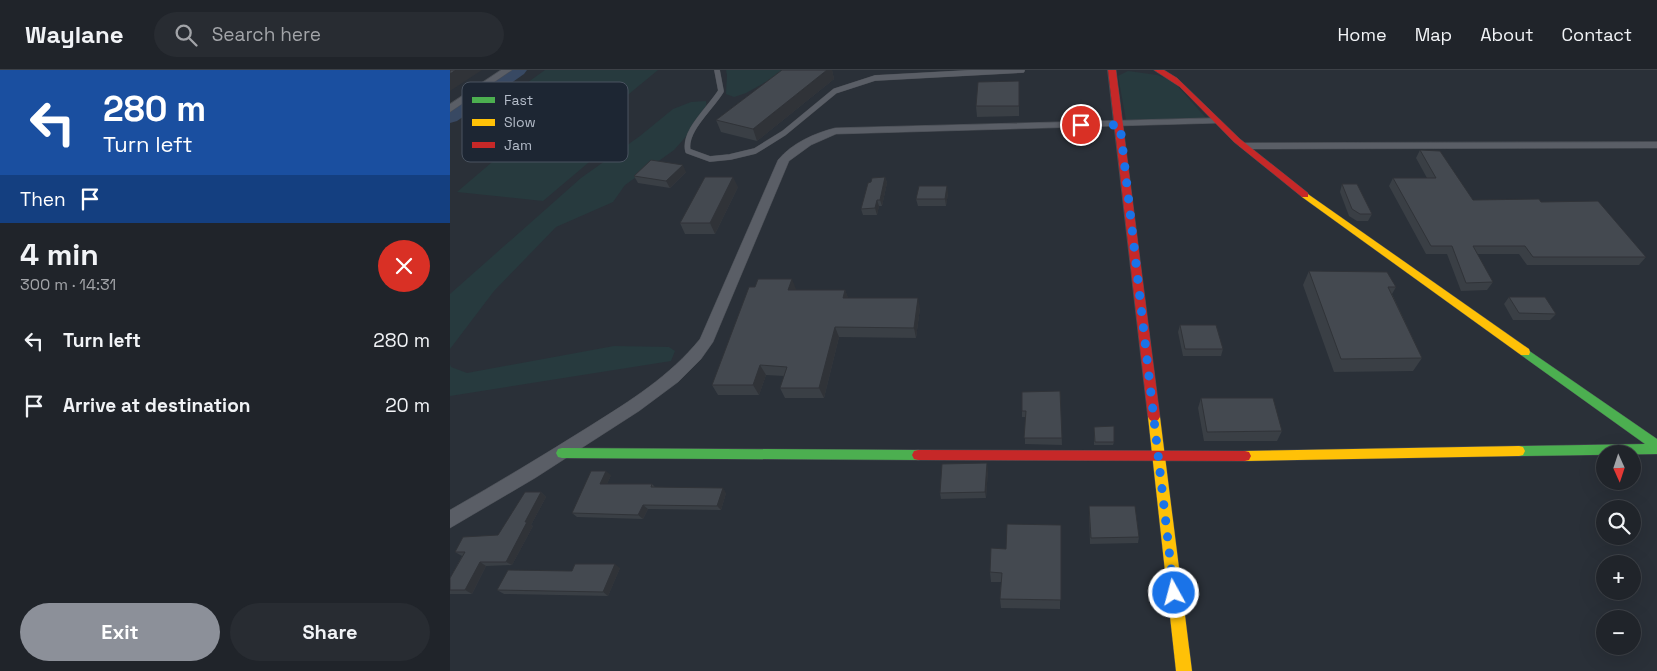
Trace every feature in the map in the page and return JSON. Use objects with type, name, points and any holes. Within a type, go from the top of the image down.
[{"type":"street","points":[[489,82],[507,70]]},
{"type":"street","points":[[1112,70],[1184,671]]},
{"type":"street","points":[[1158,70],[1166,73],[1181,84],[1216,121],[1282,178],[1657,447]]},
{"type":"street","points":[[450,108],[462,100]]},
{"type":"street","points":[[450,520],[562,453],[674,377],[696,356],[706,342],[784,160],[793,150],[804,144],[835,131],[1216,121]]},
{"type":"street","points":[[1244,146],[1657,145]]},
{"type":"street","points":[[562,453],[1158,457],[1657,447]]},
{"type":"lane","points":[[717,70],[722,91],[711,108],[690,133],[686,143],[688,151],[710,159],[730,157],[755,151],[784,133],[835,92],[855,83],[884,78],[1022,70]]},
{"type":"green space","points":[[545,70],[658,70],[628,95],[628,82],[528,82]]},
{"type":"green space","points":[[726,70],[787,70],[746,93],[734,97],[726,94]]},
{"type":"green space","points":[[1128,71],[1157,75],[1173,81],[1206,118],[1126,120],[1118,76]]},
{"type":"green space","points":[[706,101],[707,113],[674,150],[625,185],[613,202],[556,227],[494,291],[450,349],[450,294],[581,178],[603,162],[628,162],[628,145],[673,109],[691,102]]},
{"type":"green space","points":[[492,162],[589,162],[543,201],[457,192]]},
{"type":"green space","points":[[614,346],[669,347],[675,351],[671,361],[450,396],[450,364],[451,367],[467,373]]},
{"type":"building","points":[[782,70],[827,70],[753,129],[716,120]]},
{"type":"building","points":[[1019,81],[1019,106],[976,106],[978,82]]},
{"type":"building","points":[[1420,150],[1440,151],[1473,200],[1539,199],[1541,202],[1598,201],[1646,257],[1533,257],[1525,246],[1473,246],[1493,282],[1466,283],[1452,246],[1431,246],[1393,178],[1436,178]]},
{"type":"building","points":[[651,160],[683,165],[666,181],[634,176]]},
{"type":"building","points":[[705,177],[733,177],[710,223],[680,223]]},
{"type":"building","points":[[885,177],[880,200],[877,200],[875,208],[861,209],[868,183],[871,182],[872,178]]},
{"type":"building","points":[[1342,184],[1357,184],[1372,214],[1360,214],[1352,209]]},
{"type":"building","points":[[919,186],[947,186],[945,199],[916,199]]},
{"type":"building","points":[[1309,271],[1387,272],[1396,287],[1388,287],[1422,358],[1341,359]]},
{"type":"building","points":[[758,279],[792,279],[788,290],[845,290],[843,298],[918,298],[914,328],[835,327],[819,388],[780,388],[787,367],[760,365],[753,385],[712,385],[749,287],[755,287]]},
{"type":"building","points":[[1509,297],[1545,297],[1556,314],[1519,313]]},
{"type":"building","points":[[1180,325],[1216,325],[1223,349],[1185,349]]},
{"type":"building","points":[[1060,391],[1062,438],[1024,438],[1026,411],[1022,411],[1022,392]]},
{"type":"building","points":[[1201,398],[1273,398],[1282,431],[1207,432]]},
{"type":"building","points":[[1114,426],[1114,442],[1095,442],[1094,427]]},
{"type":"building","points":[[987,463],[985,492],[940,493],[942,464]]},
{"type":"building","points":[[591,471],[606,471],[600,484],[652,484],[651,487],[723,488],[717,506],[643,505],[638,515],[572,513]]},
{"type":"building","points":[[525,492],[541,492],[506,562],[480,562],[465,590],[450,590],[450,578],[465,552],[455,552],[463,537],[498,535]]},
{"type":"building","points":[[1089,506],[1135,506],[1139,537],[1091,538]]},
{"type":"building","points":[[1007,524],[1061,525],[1061,600],[1000,599],[1002,573],[990,572],[991,548],[1006,549]]},
{"type":"building","points":[[575,564],[615,564],[603,592],[497,590],[508,570],[572,571]]},
{"type":"waterway","points":[[501,82],[518,70]]},
{"type":"waterway","points":[[450,117],[462,109]]},
{"type":"traffic: fast","points":[[1525,352],[1657,446]]},
{"type":"traffic: fast","points":[[1519,451],[1657,449]]},
{"type":"traffic: fast","points":[[562,453],[918,455]]},
{"type":"traffic: slow","points":[[1305,195],[1525,352]]},
{"type":"traffic: slow","points":[[1154,417],[1184,671]]},
{"type":"traffic: slow","points":[[1245,456],[1519,451]]},
{"type":"traffic: jam","points":[[1112,70],[1154,417]]},
{"type":"traffic: jam","points":[[1158,70],[1175,79],[1237,140],[1305,195]]},
{"type":"traffic: jam","points":[[918,455],[1245,456]]},
{"type":"route","points":[[1081,125],[1120,125],[1174,593]]}]
